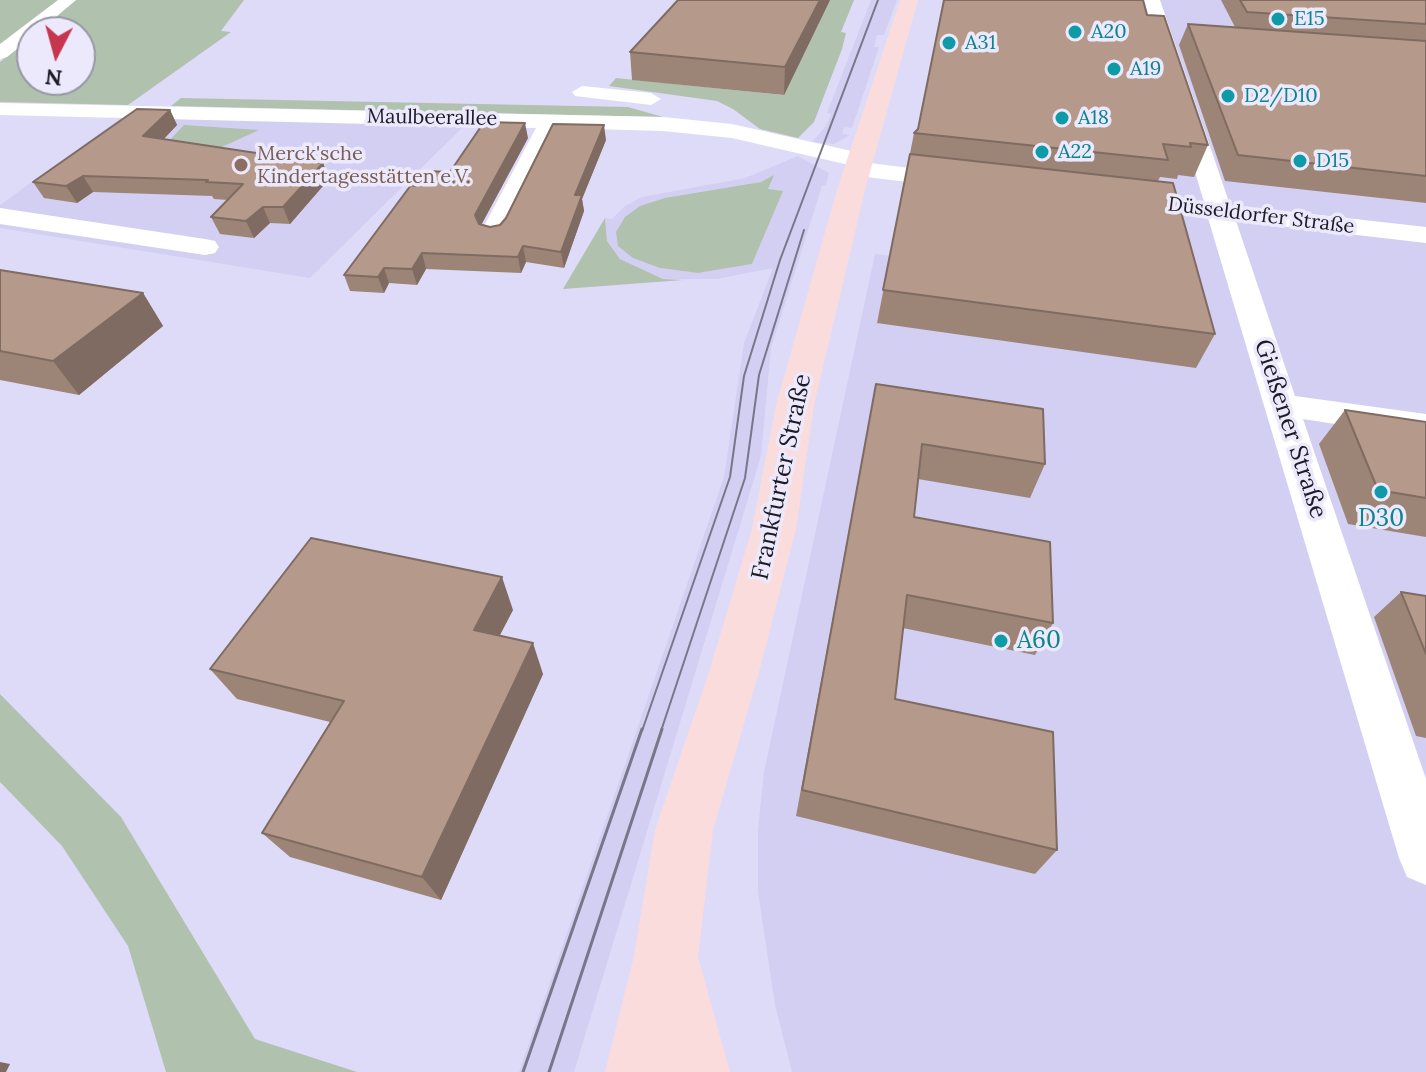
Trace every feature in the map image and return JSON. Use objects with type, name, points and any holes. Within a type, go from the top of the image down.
[{"type":"main road","name":"Frankfurter Straße","points":[[640,1072],[666,956],[684,830],[734,672],[774,529],[795,405],[860,160],[909,0]]},
{"type":"main road","name":"Frankfurter Straße","points":[[666,956],[695,1072]]},
{"type":"street","points":[[0,53],[68,0]]},
{"type":"street","name":"Gießener Straße","points":[[1152,0],[1172,37],[1218,200],[1282,405],[1421,831]]},
{"type":"street","points":[[582,92],[666,101],[673,109],[676,125]]},
{"type":"street","points":[[113,133],[165,95]]},
{"type":"street","name":"Maulbeerallee","points":[[0,109],[676,125],[732,131],[860,160]]},
{"type":"street","points":[[720,109],[728,116],[732,131]]},
{"type":"street","points":[[494,232],[550,121]]},
{"type":"street","points":[[860,160],[982,174]]},
{"type":"street","name":"Düsseldorfer Straße","points":[[1119,178],[1218,200],[1426,235]]},
{"type":"street","points":[[0,215],[31,193]]},
{"type":"street","name":"Düsseldorfer Straße","points":[[1097,197],[1381,206]]},
{"type":"street","points":[[0,215],[205,247]]},
{"type":"street","points":[[1282,405],[1426,426]]},
{"type":"shaded area","points":[[871,0],[897,0],[884,35],[877,35],[874,47],[879,47],[852,128],[844,127],[842,134],[850,135],[834,144],[812,142],[826,126],[831,114],[827,113]]},
{"type":"shaded area","points":[[944,0],[1426,0],[1426,1072],[792,1072],[775,1005],[758,892],[758,829],[764,772],[875,254],[893,256]]},
{"type":"shaded area","name":"Merck'sche Kindertagesstätten e.V.","points":[[122,117],[466,124],[310,278],[0,228],[0,205]]},
{"type":"shaded area","points":[[798,156],[829,173],[826,185],[822,186],[771,348],[761,456],[574,1072],[519,1072],[724,477],[744,343],[773,268],[717,279],[663,279],[620,259],[607,241],[605,218],[612,219],[625,206],[642,197],[745,178]],"holes":[[[773,176],[767,190],[782,191],[752,264],[698,273],[660,268],[730,188],[761,182]]]},
{"type":"green space","points":[[0,0],[61,0],[40,16],[16,16],[16,35],[0,47]]},
{"type":"green space","points":[[76,0],[244,0],[221,31],[231,32],[128,105],[0,102],[0,62],[16,49],[16,96],[96,96],[96,16],[56,16]]},
{"type":"green space","points":[[830,0],[854,0],[841,32],[846,33],[842,49],[814,122],[798,138],[760,129],[717,101],[609,86],[616,78],[783,95]]},
{"type":"green space","points":[[181,98],[628,107],[663,117],[171,106]]},
{"type":"green space","points":[[184,125],[259,130],[202,156],[140,172]]},
{"type":"green space","points":[[774,175],[768,189],[783,191],[752,264],[698,273],[660,268],[633,258],[618,246],[616,232],[625,217],[640,206],[665,198],[761,182]]},
{"type":"green space","points":[[605,218],[607,241],[620,259],[663,279],[683,280],[563,289]]},
{"type":"green space","points":[[0,694],[121,817],[255,1039],[357,1072],[166,1072],[128,946],[62,846],[0,782]]},
{"type":"building","points":[[678,0],[820,0],[785,67],[630,52]]},
{"type":"building","points":[[944,0],[1143,0],[1147,15],[1164,16],[1208,145],[1163,144],[1168,160],[914,133],[918,129]]},
{"type":"building","points":[[1240,0],[1426,0],[1426,24],[1247,12]]},
{"type":"building","points":[[1188,24],[1426,41],[1426,176],[1238,155]]},
{"type":"building","points":[[137,109],[170,110],[143,136],[323,163],[283,207],[263,207],[246,221],[211,217],[243,184],[83,176],[66,186],[33,182]]},
{"type":"building","points":[[484,122],[525,123],[475,215],[479,224],[490,227],[500,225],[506,218],[553,124],[604,125],[575,195],[582,195],[561,252],[523,246],[518,257],[422,253],[412,269],[384,268],[378,277],[344,275],[411,185],[415,186],[426,171],[450,172]]},
{"type":"building","points":[[910,154],[1173,183],[1215,334],[883,290]]},
{"type":"building","points":[[0,270],[143,293],[53,361],[0,351]]},
{"type":"building","name":"A60","points":[[876,384],[1043,409],[1045,464],[922,444],[914,517],[1050,542],[1053,623],[907,595],[895,699],[1053,732],[1057,850],[802,790]]},
{"type":"building","points":[[1345,410],[1426,422],[1426,498],[1378,490]]},
{"type":"building","points":[[311,538],[502,577],[474,630],[533,643],[422,877],[262,833],[344,701],[210,669]]},
{"type":"building","points":[[1401,592],[1426,596],[1426,654]]},
{"type":"tram line","points":[[642,731],[730,477],[744,376],[780,260],[878,0]]},
{"type":"tram line","points":[[661,731],[745,478],[759,375],[804,230]]},
{"type":"tram line","points":[[523,1072],[642,729]]},
{"type":"tram line","points":[[549,1072],[662,729]]},
{"type":"place","name":"E15","points":[[1278,19]]},
{"type":"place","name":"A20","points":[[1075,32]]},
{"type":"place","name":"A31","points":[[949,43]]},
{"type":"place","name":"A19","points":[[1114,69]]},
{"type":"place","name":"D2/D10","points":[[1228,96]]},
{"type":"place","name":"A18","points":[[1062,118]]},
{"type":"place","name":"A22","points":[[1042,152]]},
{"type":"place","name":"D15","points":[[1300,161]]},
{"type":"place","name":"Merck'sche Kindertagesstätten e.V.","points":[[241,165]]},
{"type":"place","name":"D30","points":[[1381,492]]},
{"type":"place","name":"A60","points":[[1001,641]]}]
